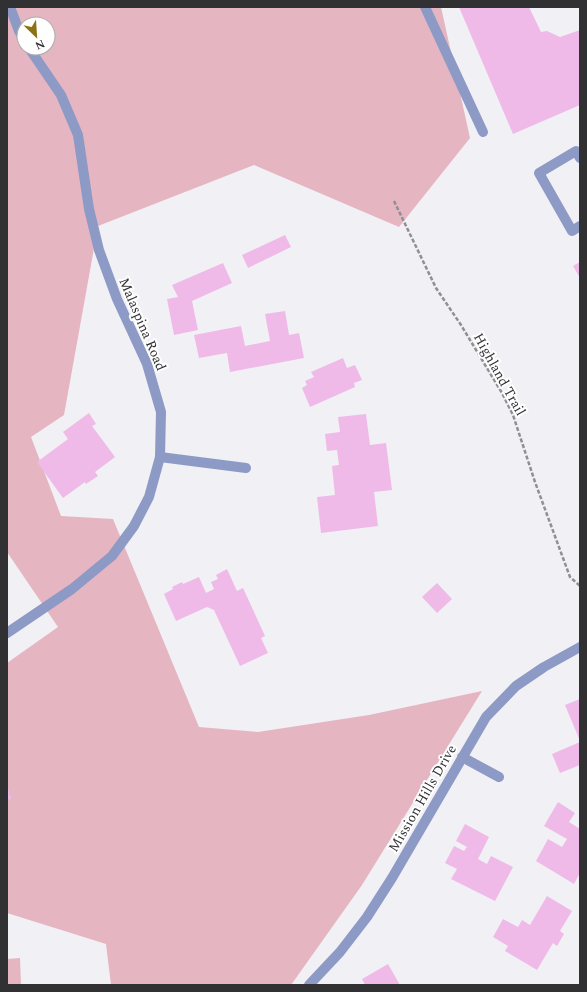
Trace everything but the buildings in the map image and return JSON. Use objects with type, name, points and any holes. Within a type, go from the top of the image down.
[{"type":"street","points":[[10,7],[16,23]]},
{"type":"street","points":[[425,7],[483,132]]},
{"type":"street","name":"Malaspina Road","points":[[7,633],[72,589],[114,553],[134,526],[149,497],[160,457],[161,412],[147,364],[117,299],[99,250],[89,209],[78,136],[61,95],[35,56]]},
{"type":"street","points":[[580,158],[576,151],[539,173],[572,231],[580,226]]},
{"type":"street","points":[[160,457],[246,468]]},
{"type":"street","name":"Mission Hills Drive","points":[[309,985],[340,952],[367,917],[392,878],[486,717],[516,686],[544,667],[580,648]]},
{"type":"street","points":[[462,757],[499,777]]},
{"type":"path","name":"Highland Trail","points":[[394,201],[436,288],[502,393],[513,415],[535,482],[570,577],[580,586]]},
{"type":"shaded area","points":[[12,7],[441,7],[470,138],[399,227],[254,165],[98,226],[64,415],[31,437],[61,516],[113,519],[199,727],[258,732],[369,715],[482,691],[362,885],[291,985],[111,985],[106,944],[7,913],[7,663],[58,627],[7,552],[7,9]]},
{"type":"shaded area","points":[[20,958],[21,985],[7,985],[7,959]]}]
